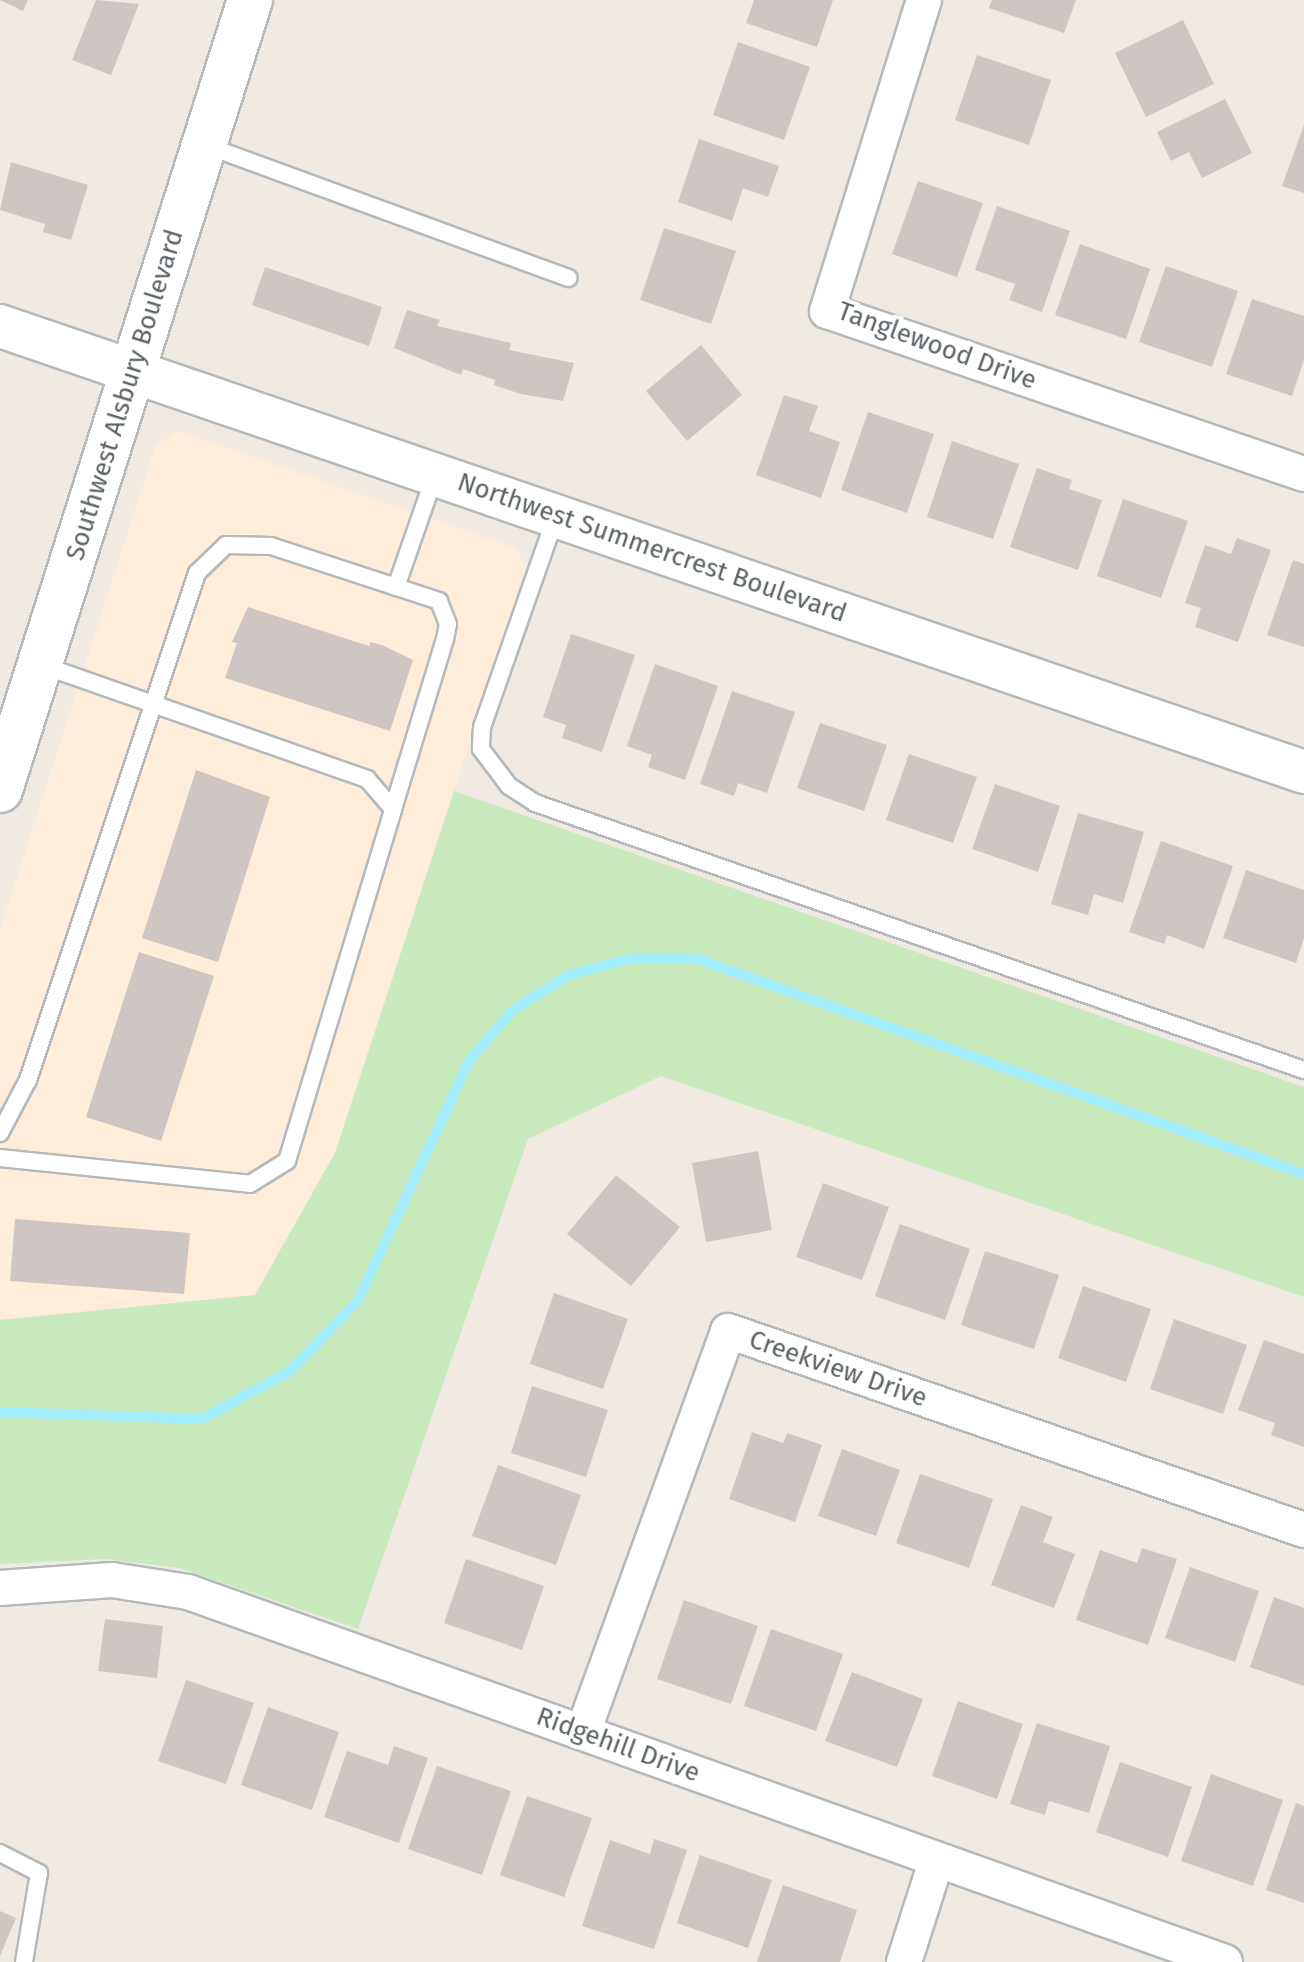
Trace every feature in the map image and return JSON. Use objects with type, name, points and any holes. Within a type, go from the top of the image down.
[{"type":"main road","name":"Southwest Alsbury Boulevard","points":[[4,766],[250,0]]},
{"type":"street","name":"Tanglewood Drive","points":[[924,0],[827,311],[1304,474]]},
{"type":"street","name":"Northwest Summercrest Boulevard","points":[[0,326],[1304,772]]},
{"type":"street","name":"Creekview Drive","points":[[583,1732],[728,1331],[1304,1530]]},
{"type":"street","name":"Ridgehill Drive","points":[[0,1588],[112,1580],[188,1592],[583,1732],[936,1862],[1225,1962]]},
{"type":"street","points":[[904,1962],[936,1862]]},
{"type":"lane","points":[[204,144],[568,278]]},
{"type":"lane","points":[[396,587],[436,473]]},
{"type":"lane","points":[[557,515],[482,727],[481,749],[509,786],[535,803],[1304,1070]]},
{"type":"lane","points":[[0,1133],[28,1080],[197,573],[226,545],[271,546],[439,601],[448,624],[287,1161],[250,1184],[0,1158]]},
{"type":"lane","points":[[39,664],[367,779],[393,809]]},
{"type":"lane","points":[[0,1853],[39,1873],[24,1962]]},
{"type":"shaded area","points":[[178,431],[516,548],[527,568],[335,1153],[254,1295],[0,1320],[0,930],[156,444]]},
{"type":"green space","points":[[454,791],[1304,1087],[1304,1297],[661,1076],[528,1139],[358,1629],[179,1568],[106,1559],[0,1564],[0,1320],[255,1295],[335,1153]]},
{"type":"building","points":[[0,0],[28,0],[23,11]]},
{"type":"building","points":[[96,0],[139,4],[111,75],[72,60]]},
{"type":"building","points":[[754,0],[833,0],[817,47],[746,23]]},
{"type":"building","points":[[992,0],[1076,0],[1064,33],[989,8]]},
{"type":"building","points":[[1183,20],[1214,84],[1146,117],[1115,53]]},
{"type":"building","points":[[738,42],[810,67],[784,140],[713,115]]},
{"type":"building","points":[[977,55],[1051,80],[1029,145],[955,120]]},
{"type":"building","points":[[1225,99],[1252,153],[1202,178],[1189,152],[1171,161],[1157,132]]},
{"type":"building","points":[[1304,125],[1304,193],[1282,186]]},
{"type":"building","points":[[699,139],[779,166],[768,197],[743,188],[732,221],[678,202]]},
{"type":"building","points":[[11,162],[88,185],[71,240],[43,232],[45,224],[0,210]]},
{"type":"building","points":[[918,181],[983,203],[957,277],[892,254]]},
{"type":"building","points":[[997,206],[1070,231],[1042,312],[1009,300],[1015,284],[975,270]]},
{"type":"building","points":[[664,228],[736,251],[711,324],[640,300]]},
{"type":"building","points":[[1080,244],[1150,269],[1126,339],[1055,315]]},
{"type":"building","points":[[1166,266],[1238,291],[1212,367],[1139,342]]},
{"type":"building","points":[[265,267],[382,307],[369,346],[252,305]]},
{"type":"building","points":[[1252,299],[1304,316],[1304,360],[1292,396],[1226,374]]},
{"type":"building","points":[[407,310],[440,320],[437,326],[511,343],[509,350],[574,363],[563,401],[521,394],[494,385],[495,380],[463,369],[461,375],[394,348]]},
{"type":"building","points":[[701,345],[742,395],[687,441],[646,391]]},
{"type":"building","points":[[784,395],[818,406],[809,431],[840,442],[821,498],[756,475]]},
{"type":"building","points":[[868,412],[934,434],[907,513],[841,490]]},
{"type":"building","points":[[952,441],[1019,464],[993,539],[927,517]]},
{"type":"building","points":[[1037,468],[1072,480],[1069,489],[1102,500],[1078,570],[1010,547]]},
{"type":"building","points":[[1123,499],[1188,521],[1161,598],[1097,576]]},
{"type":"building","points":[[1237,538],[1271,550],[1238,642],[1195,627],[1201,608],[1185,603],[1205,545],[1231,554]]},
{"type":"building","points":[[1293,560],[1304,564],[1304,647],[1267,635]]},
{"type":"building","points":[[248,607],[369,646],[370,642],[382,645],[413,660],[390,731],[225,678],[237,643],[232,642]]},
{"type":"building","points":[[571,634],[635,655],[602,752],[562,738],[566,725],[543,717]]},
{"type":"building","points":[[655,664],[718,686],[685,780],[648,767],[652,755],[627,746]]},
{"type":"building","points":[[732,691],[795,712],[767,793],[738,783],[734,796],[700,784]]},
{"type":"building","points":[[820,723],[887,745],[864,811],[797,788]]},
{"type":"building","points":[[909,754],[977,777],[953,843],[886,820]]},
{"type":"building","points":[[196,770],[270,797],[218,962],[142,938]]},
{"type":"building","points":[[995,784],[1060,806],[1038,872],[972,849]]},
{"type":"building","points":[[1078,813],[1144,832],[1123,903],[1094,894],[1088,915],[1051,904]]},
{"type":"building","points":[[1161,841],[1233,866],[1204,949],[1167,935],[1164,944],[1129,932]]},
{"type":"building","points":[[1246,870],[1304,890],[1304,938],[1296,963],[1223,938]]},
{"type":"building","points":[[139,952],[214,976],[161,1141],[86,1117]]},
{"type":"building","points":[[758,1151],[772,1230],[706,1242],[692,1163]]},
{"type":"building","points":[[616,1175],[680,1227],[631,1286],[567,1234]]},
{"type":"building","points":[[823,1183],[889,1207],[862,1280],[796,1257]]},
{"type":"building","points":[[15,1219],[190,1233],[184,1294],[10,1281]]},
{"type":"building","points":[[900,1224],[970,1249],[945,1320],[875,1296]]},
{"type":"building","points":[[985,1251],[1059,1275],[1034,1349],[961,1325]]},
{"type":"building","points":[[1083,1286],[1151,1309],[1126,1382],[1058,1358]]},
{"type":"building","points":[[554,1293],[628,1319],[603,1389],[530,1364]]},
{"type":"building","points":[[1174,1319],[1247,1345],[1223,1414],[1150,1389]]},
{"type":"building","points":[[1264,1340],[1304,1354],[1304,1447],[1271,1435],[1275,1423],[1238,1410]]},
{"type":"building","points":[[532,1386],[608,1410],[586,1477],[511,1453]]},
{"type":"building","points":[[752,1432],[783,1443],[787,1433],[822,1445],[795,1522],[729,1499]]},
{"type":"building","points":[[842,1449],[900,1470],[876,1536],[818,1516]]},
{"type":"building","points":[[498,1465],[581,1495],[556,1565],[472,1536]]},
{"type":"building","points":[[920,1474],[993,1499],[969,1568],[896,1543]]},
{"type":"building","points":[[1021,1505],[1053,1517],[1043,1542],[1075,1554],[1054,1608],[991,1585]]},
{"type":"building","points":[[1142,1548],[1177,1559],[1148,1645],[1076,1620],[1100,1550],[1137,1563]]},
{"type":"building","points":[[466,1559],[544,1586],[522,1650],[444,1623]]},
{"type":"building","points":[[1190,1567],[1259,1591],[1235,1662],[1165,1638]]},
{"type":"building","points":[[1274,1597],[1304,1608],[1304,1686],[1250,1667]]},
{"type":"building","points":[[684,1600],[758,1626],[731,1704],[657,1679]]},
{"type":"building","points":[[105,1619],[163,1626],[157,1678],[98,1671]]},
{"type":"building","points":[[771,1629],[843,1654],[816,1731],[744,1706]]},
{"type":"building","points":[[852,1672],[923,1699],[897,1767],[825,1741]]},
{"type":"building","points":[[186,1680],[254,1703],[226,1784],[158,1761]]},
{"type":"building","points":[[958,1701],[1023,1724],[997,1799],[932,1776]]},
{"type":"building","points":[[268,1707],[339,1732],[312,1810],[241,1785]]},
{"type":"building","points":[[1037,1723],[1110,1746],[1089,1813],[1049,1801],[1045,1815],[1010,1804]]},
{"type":"building","points":[[394,1746],[428,1758],[399,1843],[324,1817],[347,1751],[388,1765]]},
{"type":"building","points":[[1120,1762],[1192,1787],[1168,1857],[1096,1832]]},
{"type":"building","points":[[437,1766],[511,1791],[482,1875],[408,1849]]},
{"type":"building","points":[[1211,1774],[1283,1800],[1253,1886],[1181,1861]]},
{"type":"building","points":[[527,1796],[592,1818],[564,1897],[500,1875]]},
{"type":"building","points":[[1296,1803],[1304,1806],[1304,1903],[1266,1890]]},
{"type":"building","points":[[654,1839],[687,1850],[654,1949],[582,1926],[610,1840],[650,1854]]},
{"type":"building","points":[[700,1855],[772,1880],[748,1948],[677,1923]]},
{"type":"building","points":[[783,1885],[857,1910],[840,1962],[757,1962]]},
{"type":"building","points":[[0,1911],[16,1918],[0,1956]]},
{"type":"waterway","points":[[0,1412],[202,1419],[289,1372],[358,1301],[470,1060],[513,1010],[569,975],[633,958],[698,959],[1304,1174]]}]
